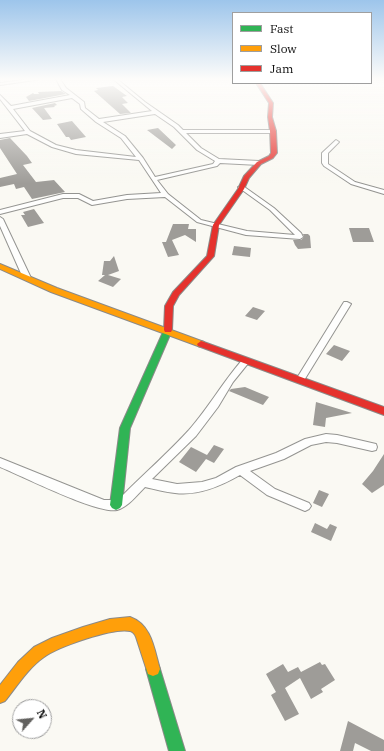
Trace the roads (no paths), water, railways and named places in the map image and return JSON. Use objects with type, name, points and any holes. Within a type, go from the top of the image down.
[{"type":"street","points":[[15,114],[28,132],[65,150],[141,159]]},
{"type":"street","points":[[89,114],[98,122],[123,137],[166,194],[199,221],[246,233],[300,237],[271,208],[241,187]]},
{"type":"street","points":[[98,122],[145,114]]},
{"type":"street","points":[[160,114],[176,126],[199,149],[218,161],[259,163]]},
{"type":"street","points":[[116,505],[125,428],[168,331],[169,306],[176,294],[210,256],[216,225],[246,177],[259,163],[273,155],[273,131],[270,114]]},
{"type":"street","points":[[181,132],[273,131]]},
{"type":"street","points":[[0,136],[28,132]]},
{"type":"street","points":[[336,142],[325,153],[324,163],[353,183],[384,192]]},
{"type":"street","points":[[154,178],[215,165],[218,161]]},
{"type":"street","points":[[0,212],[64,196],[79,196],[92,203],[127,197],[166,194]]},
{"type":"street","points":[[0,219],[27,278]]},
{"type":"street","points":[[0,266],[54,290],[384,411]]},
{"type":"street","points":[[300,380],[347,304]]},
{"type":"street","points":[[0,462],[84,498],[104,505],[116,505],[126,498],[192,434],[215,405],[230,380],[246,361]]},
{"type":"street","points":[[143,482],[177,489],[189,490],[202,487],[220,481],[240,470],[280,456],[309,442],[326,438],[372,447]]},
{"type":"street","points":[[240,470],[251,476],[271,492],[305,506]]},
{"type":"street","points":[[0,696],[33,658],[44,649],[56,643],[117,625],[129,624],[137,626],[142,633],[177,751]]}]
